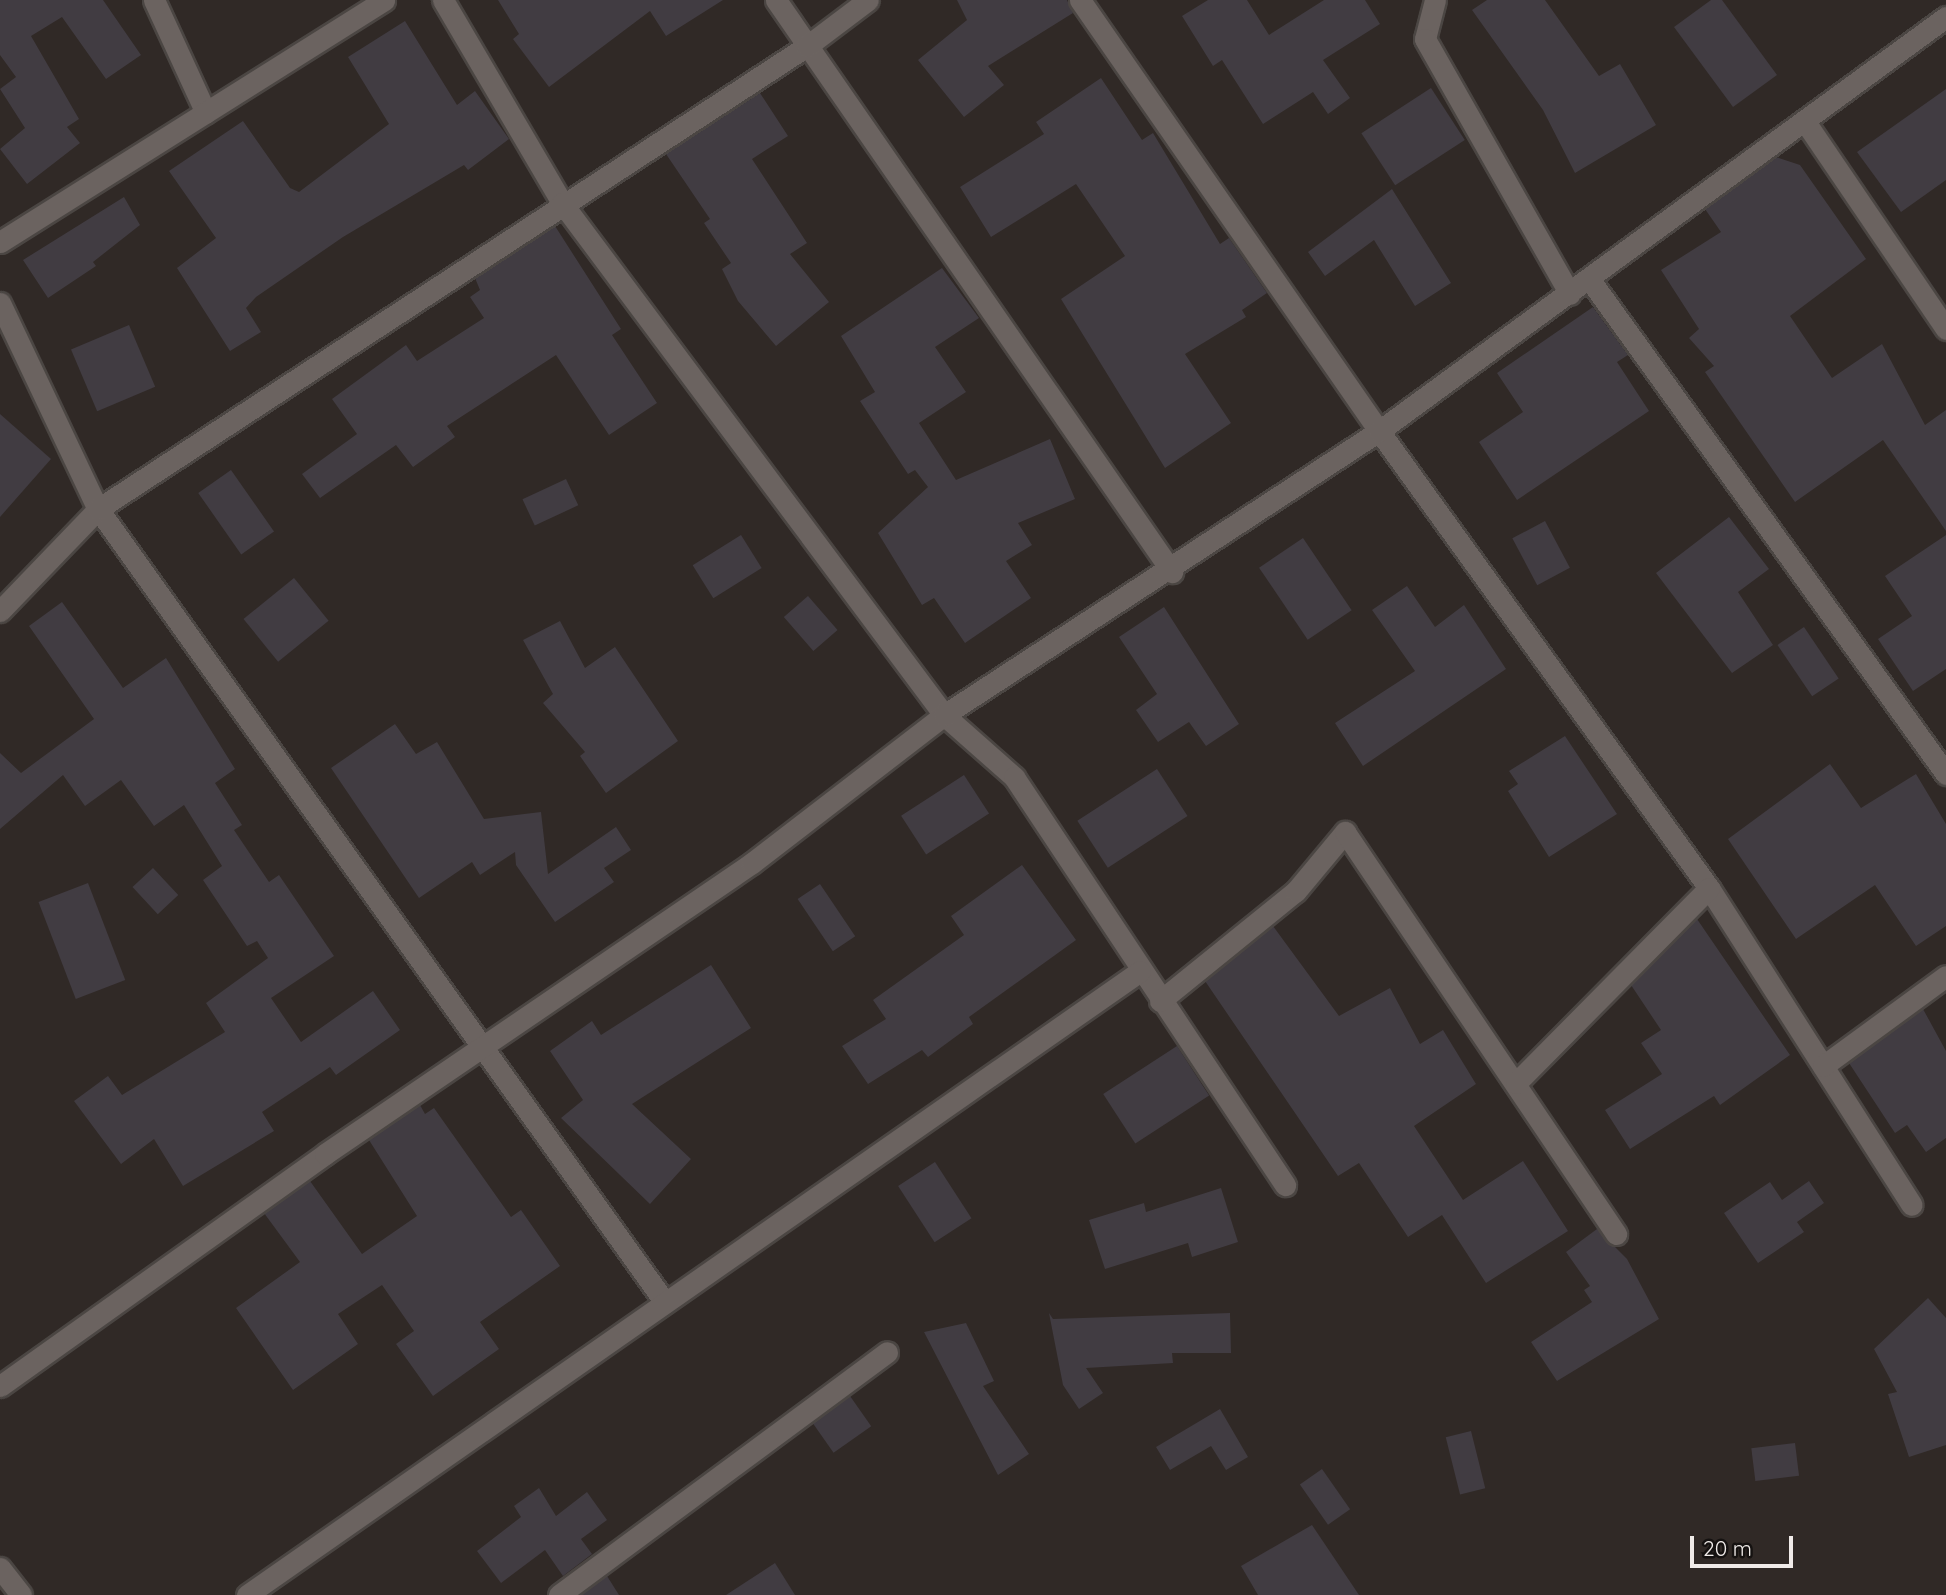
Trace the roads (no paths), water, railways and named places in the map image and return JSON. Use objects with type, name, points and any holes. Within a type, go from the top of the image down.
[{"type":"street","points":[[154,0],[206,113]]},
{"type":"street","points":[[0,242],[384,0]]},
{"type":"street","points":[[443,0],[562,203],[944,715],[1014,777],[1140,971],[1285,1185]]},
{"type":"street","points":[[776,0],[1172,572]]},
{"type":"street","points":[[0,611],[98,509],[562,203],[807,46],[868,0]]},
{"type":"street","points":[[1080,0],[1379,431],[1709,888],[1912,1205]]},
{"type":"street","points":[[1435,0],[1425,39],[1570,294]]},
{"type":"street","points":[[0,1386],[485,1046],[752,863],[944,715],[1172,572],[1379,431],[1806,123],[1946,17]]},
{"type":"street","points":[[1806,123],[1946,329]]},
{"type":"street","points":[[1590,280],[1946,774]]},
{"type":"street","points":[[0,303],[98,509],[485,1046],[664,1301]]},
{"type":"street","points":[[1160,1001],[1296,891],[1345,832],[1616,1234]]},
{"type":"street","points":[[1516,1083],[1709,888]]},
{"type":"street","points":[[247,1595],[664,1301],[1140,971]]},
{"type":"street","points":[[1823,1066],[1946,976]]},
{"type":"street","points":[[559,1595],[887,1352]]},
{"type":"street","points":[[0,1568],[21,1595]]}]
